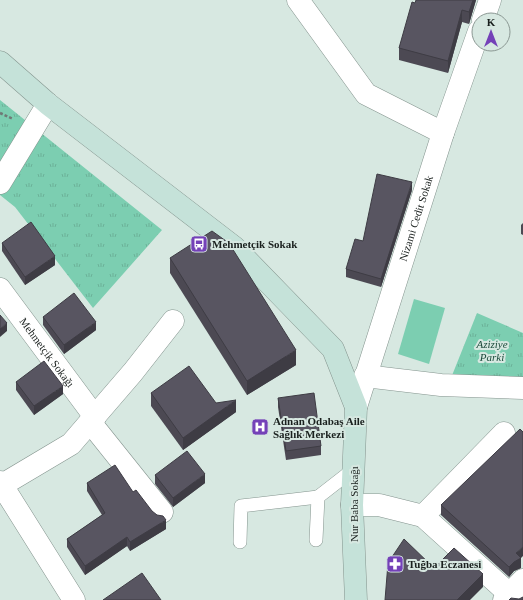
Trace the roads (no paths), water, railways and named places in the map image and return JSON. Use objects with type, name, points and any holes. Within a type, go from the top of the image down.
[{"type":"main road","points":[[0,62],[48,104],[234,247],[333,349],[356,407]]},
{"type":"main road","name":"Nur Baba Sokağı","points":[[356,407],[352,505],[356,600]]},
{"type":"street","points":[[298,0],[366,94],[443,133]]},
{"type":"street","points":[[486,12],[490,0]]},
{"type":"street","name":"Nizami Cedit Sokak","points":[[356,407],[443,133],[471,52]]},
{"type":"street","points":[[0,183],[48,104]]},
{"type":"street","name":"Mehmetçik Sokağı","points":[[0,289],[92,420],[162,512]]},
{"type":"street","points":[[74,600],[1,484],[71,444],[133,372],[173,321]]},
{"type":"street","points":[[365,376],[441,385],[523,388]]},
{"type":"street","points":[[423,516],[504,433]]},
{"type":"street","points":[[352,505],[379,505],[423,516],[513,594]]},
{"type":"lane","points":[[240,542],[241,506],[318,497],[354,469]]},
{"type":"lane","points":[[316,540],[318,497]]},
{"type":"place","name":"Mehmetçik Sokak","points":[[199,244]]},
{"type":"place","name":"Adnan Odabaş Aile Sağlık Merkezi","points":[[260,427]]},
{"type":"place","name":"Tuğba Eczanesi","points":[[395,564]]},
{"type":"park label","name":"Aziziye Parki","points":[[492,350]]}]
